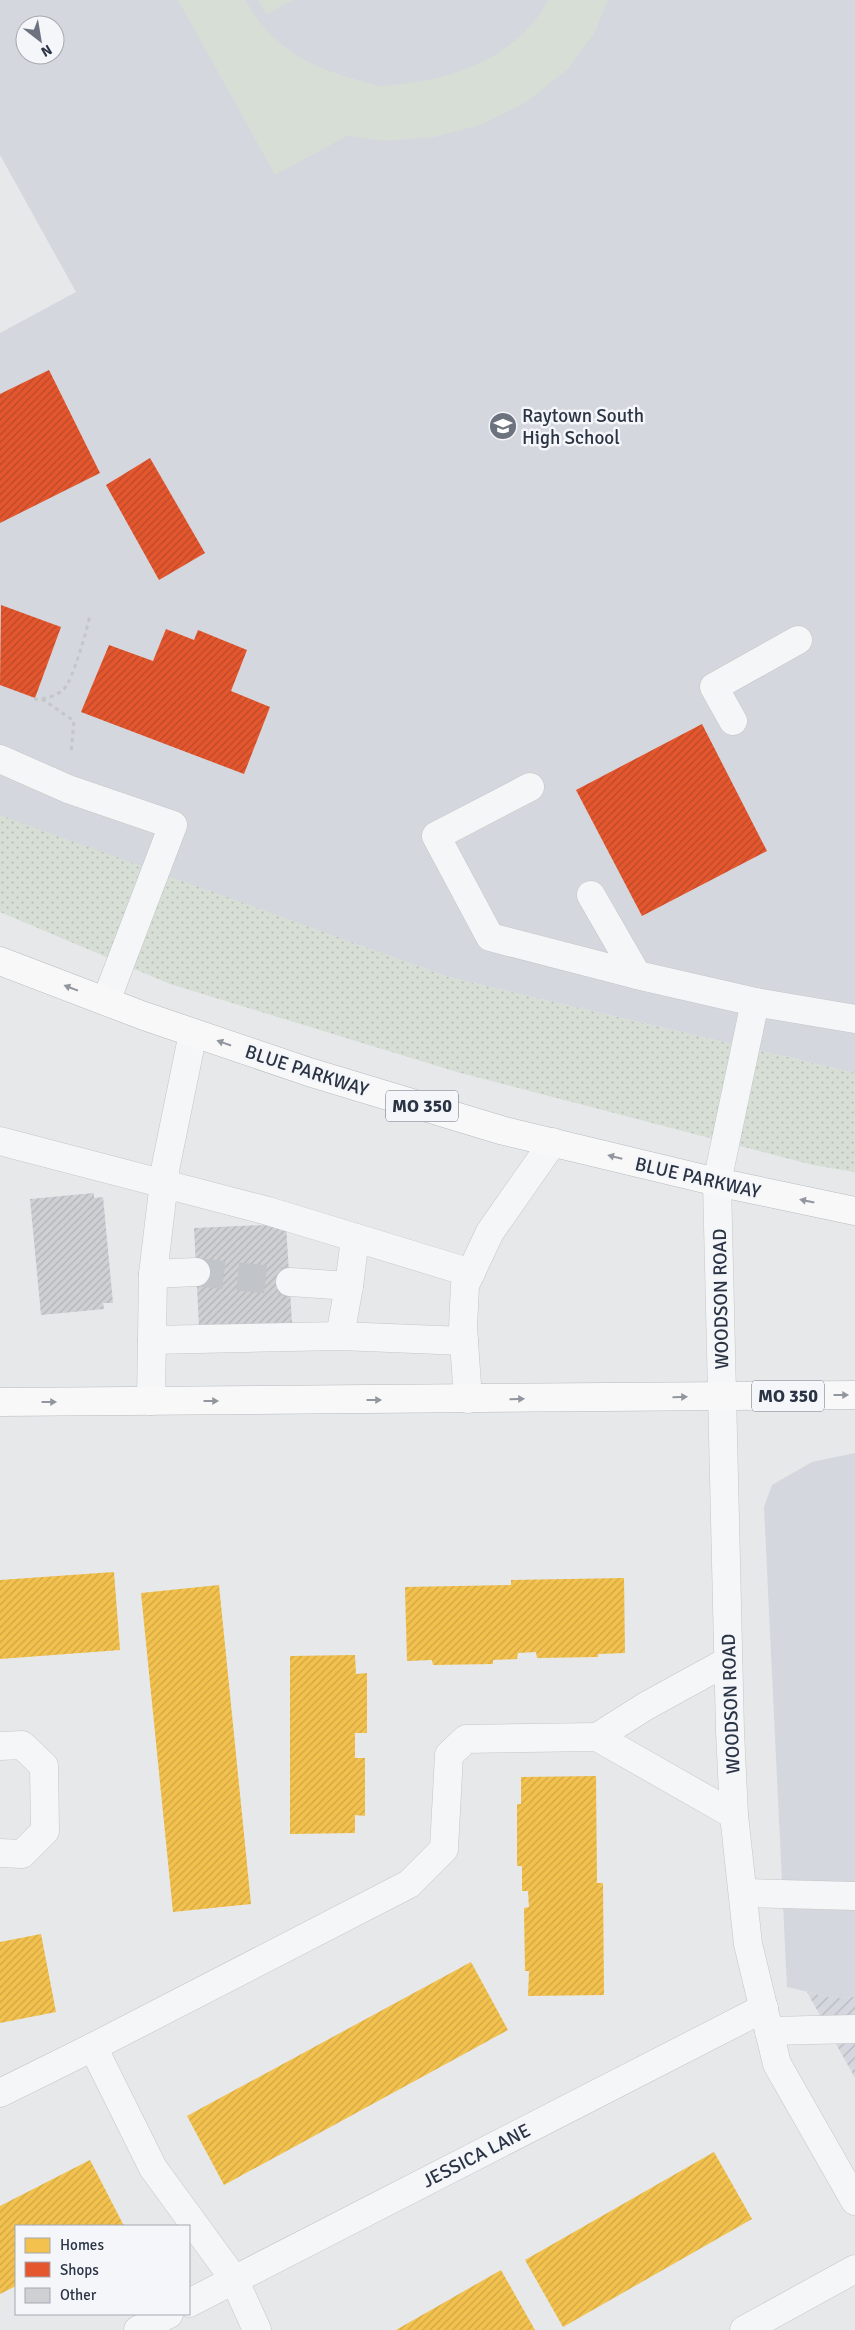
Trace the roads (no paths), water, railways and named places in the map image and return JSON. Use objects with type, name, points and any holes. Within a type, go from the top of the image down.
[{"type":"highway","name":"BLUE PARKWAY","points":[[0,961],[194,1033],[310,1072],[504,1131],[717,1182],[855,1211]]},
{"type":"highway","name":"MO 350","points":[[0,1402],[855,1395]]},
{"type":"street","points":[[733,721],[714,687],[798,640]]},
{"type":"street","points":[[0,759],[68,789],[173,825],[106,1001]]},
{"type":"street","points":[[530,787],[436,836],[490,937],[636,975],[755,1002],[855,1019]]},
{"type":"street","points":[[590,895],[636,975]]},
{"type":"street","name":"WOODSON ROAD","points":[[755,1002],[717,1182],[728,1661],[734,1815],[748,1944],[777,2064],[855,2201]]},
{"type":"street","points":[[151,1401],[153,1274],[166,1165],[194,1033]]},
{"type":"street","points":[[0,1141],[164,1182],[268,1211],[470,1273]]},
{"type":"street","points":[[468,1399],[464,1342],[465,1286],[490,1232],[553,1142]]},
{"type":"street","points":[[340,1336],[355,1238]]},
{"type":"street","points":[[153,1274],[196,1272]]},
{"type":"street","points":[[290,1282],[349,1286]]},
{"type":"street","points":[[152,1340],[340,1336],[464,1342]]},
{"type":"street","points":[[597,1737],[646,1706],[728,1661]]},
{"type":"street","points":[[0,2093],[409,1884],[444,1849],[449,1755],[466,1739],[597,1737],[734,1815]]},
{"type":"street","points":[[0,1746],[22,1745],[44,1766],[45,1822],[45,1831],[22,1854],[0,1853]]},
{"type":"street","points":[[743,1893],[855,1896]]},
{"type":"street","points":[[766,2020],[855,2029]]},
{"type":"street","name":"JESSICA LANE","points":[[190,2302],[234,2279],[766,2020]]},
{"type":"street","points":[[93,2047],[153,2168],[234,2279],[258,2330]]},
{"type":"street","points":[[744,2330],[855,2269]]},
{"type":"street","points":[[138,2330],[167,2315]]},
{"type":"tunnel","points":[[196,1272],[290,1282]]},
{"type":"place","name":"Raytown South High School","points":[[503,426]]}]
